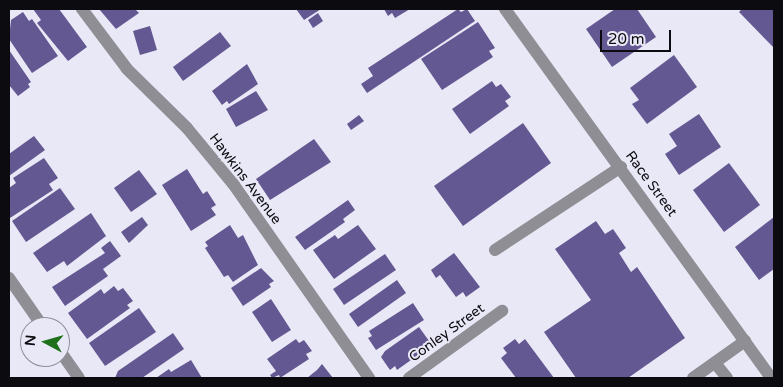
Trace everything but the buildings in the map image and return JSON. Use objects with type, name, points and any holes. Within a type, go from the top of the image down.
[{"type":"street","name":"Hawkins Avenue","points":[[82,9],[127,69],[187,128],[234,185],[369,378]]},
{"type":"street","name":"Race Street","points":[[505,9],[621,167],[771,378]]},
{"type":"street","points":[[495,250],[621,167]]},
{"type":"street","points":[[9,278],[36,317]]},
{"type":"street","name":"Conley Street","points":[[409,378],[502,311]]},
{"type":"street","points":[[693,378],[745,341]]},
{"type":"street","points":[[715,363],[726,378]]},
{"type":"street","points":[[70,365],[79,378]]}]
